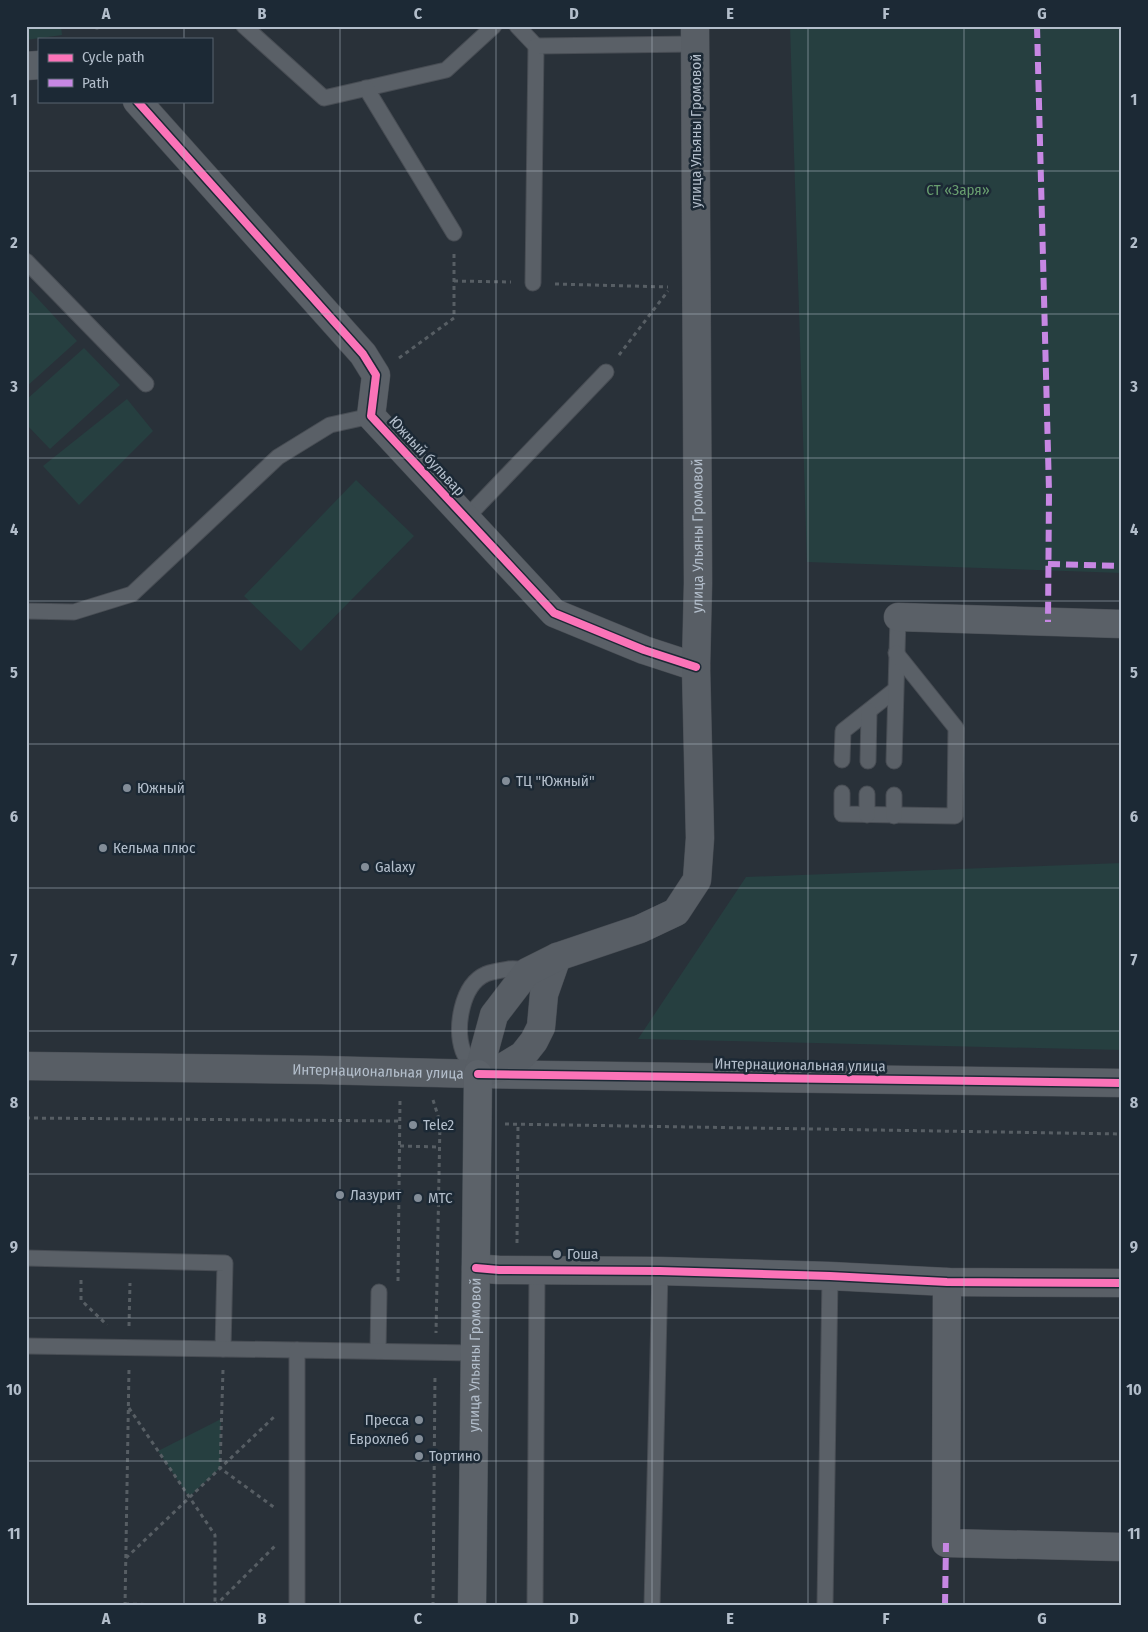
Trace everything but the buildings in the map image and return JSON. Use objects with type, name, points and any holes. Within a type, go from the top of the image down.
[{"type":"main road","name":"улица Ульяны Громовой","points":[[472,1606],[476,1125],[478,1074],[494,1015],[527,972],[557,956],[640,929],[676,912],[697,880],[700,838],[696,667],[698,573],[695,35]]},
{"type":"main road","points":[[478,1074],[505,1066],[523,1055],[534,1041],[541,1027],[544,994],[557,956]]},
{"type":"main road","name":"Интернациональная улица","points":[[26,1066],[478,1074]]},
{"type":"street","points":[[138,102],[363,354],[376,375]]},
{"type":"street","name":"Южный бульвар","points":[[376,375],[371,416],[554,612],[644,650],[696,667]]},
{"type":"street","points":[[898,617],[1122,624]]},
{"type":"street","name":"Интернациональная улица","points":[[478,1074],[1122,1083]]},
{"type":"street","points":[[476,1268],[830,1276],[947,1282],[1122,1283]]},
{"type":"street","points":[[947,1282],[946,1543],[1122,1547]]},
{"type":"lane","points":[[244,26],[324,98],[446,70],[494,26]]},
{"type":"lane","points":[[517,26],[536,46],[533,283]]},
{"type":"lane","points":[[536,46],[695,35]]},
{"type":"lane","points":[[366,88],[454,233]]},
{"type":"lane","points":[[26,261],[146,384]]},
{"type":"lane","points":[[466,518],[606,372]]},
{"type":"lane","points":[[26,611],[74,612],[132,594],[278,457],[330,425],[371,416]]},
{"type":"lane","points":[[894,761],[898,617]]},
{"type":"lane","points":[[842,793],[842,814],[955,816],[956,728],[896,653]]},
{"type":"lane","points":[[842,760],[843,730],[896,690]]},
{"type":"lane","points":[[868,761],[870,711]]},
{"type":"lane","points":[[867,794],[867,815]]},
{"type":"lane","points":[[894,795],[894,816]]},
{"type":"lane","points":[[527,972],[544,994]]},
{"type":"lane","points":[[26,1258],[225,1263],[223,1349]]},
{"type":"lane","points":[[535,1606],[537,1270]]},
{"type":"lane","points":[[652,1606],[660,1271]]},
{"type":"lane","points":[[825,1606],[830,1276]]},
{"type":"lane","points":[[378,1351],[379,1292]]},
{"type":"lane","points":[[26,1346],[474,1352]]},
{"type":"lane","points":[[297,1350],[297,1606]]},
{"type":"path","points":[[87,26],[97,28],[104,26]]},
{"type":"path","points":[[376,375],[454,318],[454,233]]},
{"type":"path","points":[[454,281],[671,287]]},
{"type":"path","points":[[671,287],[671,297]]},
{"type":"path","points":[[606,372],[671,287]]},
{"type":"path","points":[[398,1290],[400,1097]]},
{"type":"path","points":[[26,1118],[400,1121]]},
{"type":"path","points":[[476,1125],[518,1124],[1122,1134]]},
{"type":"path","points":[[400,1146],[440,1147]]},
{"type":"path","points":[[81,1260],[81,1300],[129,1347]]},
{"type":"path","points":[[130,1261],[125,1605],[215,1606]]},
{"type":"path","points":[[220,1468],[223,1349]]},
{"type":"path","points":[[126,1558],[297,1395]]},
{"type":"path","points":[[129,1408],[215,1535],[215,1606],[297,1524],[220,1468]]},
{"type":"green space","points":[[26,26],[61,26],[62,35],[26,40]]},
{"type":"green space","name":"СТ «Заря»","points":[[790,26],[1122,26],[1122,573],[807,562]]},
{"type":"green space","points":[[26,286],[77,341],[26,387]]},
{"type":"green space","points":[[84,348],[120,385],[50,449],[26,424],[26,400]]},
{"type":"green space","points":[[127,399],[153,431],[79,505],[43,466]]},
{"type":"green space","points":[[356,480],[414,536],[301,651],[244,596]]},
{"type":"green space","points":[[1122,863],[1122,1050],[638,1039],[746,877]]},
{"type":"green space","points":[[221,1419],[220,1468],[189,1497],[158,1451]]},
{"type":"marked path","points":[[1037,26],[1049,491],[1048,622]]},
{"type":"marked path","points":[[1048,564],[1122,566]]},
{"type":"marked path","points":[[945,1606],[946,1543]]},
{"type":"cycle path","points":[[138,102],[363,354],[376,375],[371,416],[554,613],[644,650],[696,667]]},
{"type":"cycle path","points":[[478,1074],[1122,1083]]},
{"type":"cycle path","points":[[476,1268],[830,1276],[947,1282],[1122,1283]]},
{"type":"place","name":"ТЦ \"Южный\"","points":[[506,781]]},
{"type":"place","name":"Южный","points":[[127,788]]},
{"type":"place","name":"Кельма плюс","points":[[103,848]]},
{"type":"place","name":"Galaxy","points":[[365,867]]},
{"type":"place","name":"Tele2","points":[[413,1125]]},
{"type":"place","name":"Лазурит","points":[[340,1195]]},
{"type":"place","name":"МТС","points":[[418,1198]]},
{"type":"place","name":"Гоша","points":[[557,1254]]},
{"type":"place","name":"Пресса","points":[[419,1420]]},
{"type":"place","name":"Еврохлеб","points":[[419,1439]]},
{"type":"place","name":"Тортино","points":[[419,1456]]}]
